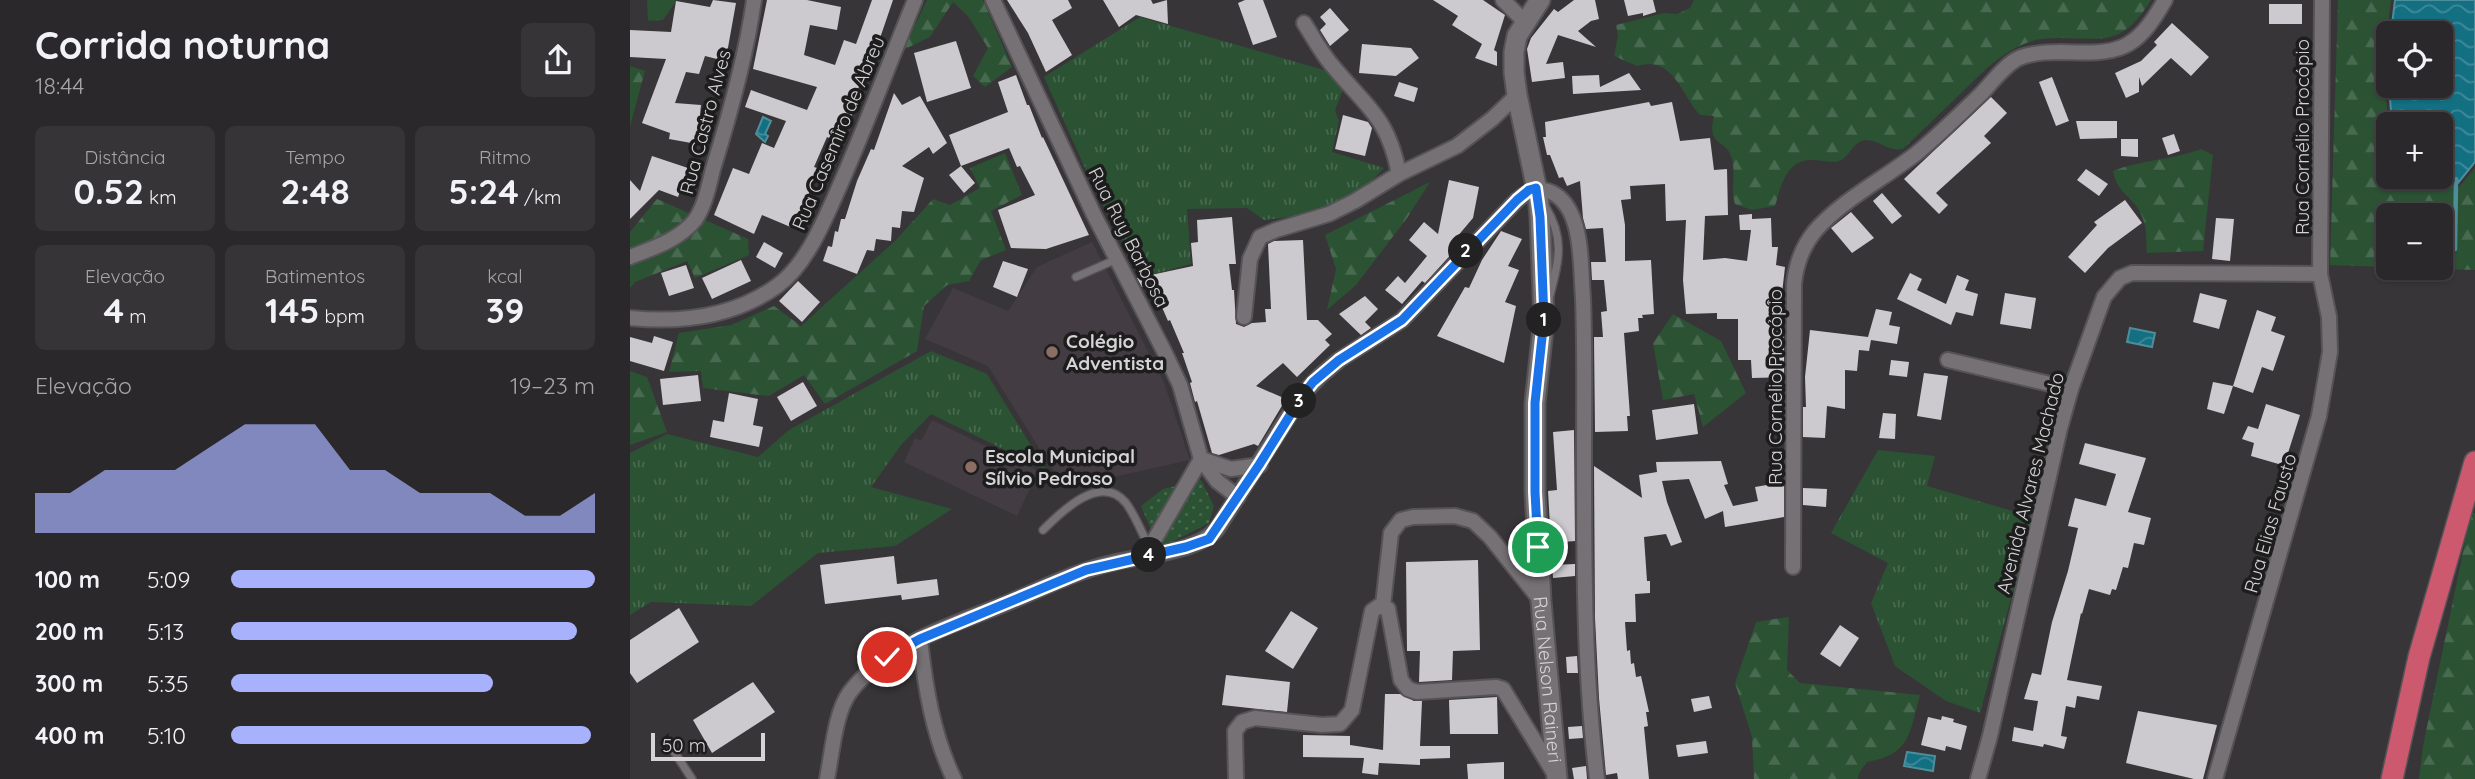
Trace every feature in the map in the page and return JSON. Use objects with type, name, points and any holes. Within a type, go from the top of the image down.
[{"type":"highway","points":[[2392,779],[2418,656],[2475,462]]},
{"type":"main road","name":"Rua Nelson Raineri","points":[[1540,0],[1517,36],[1514,52],[1517,95],[1537,192],[1544,319],[1535,403],[1535,492],[1541,601],[1557,778]]},
{"type":"street","name":"Rua Castro Alves","points":[[630,257],[662,245],[682,233],[696,218],[725,130],[750,28],[754,0]]},
{"type":"street","name":"Rua Casemiro de Abreu","points":[[630,318],[683,319],[719,314],[751,302],[780,285],[801,260],[819,230],[856,148],[915,0]]},
{"type":"street","name":"Rua Ruy Barbosa","points":[[993,0],[1180,385],[1200,458]]},
{"type":"street","points":[[1503,0],[1525,22]]},
{"type":"street","name":"Rua Cornélio Procópio","points":[[1793,567],[1794,284],[1796,265],[1807,243],[1834,214],[1942,132],[2014,61],[2036,54],[2122,49],[2143,33],[2165,0]]},
{"type":"street","name":"Rua Cornélio Procópio","points":[[2320,274],[2322,0]]},
{"type":"street","points":[[1304,23],[1331,64],[1380,119],[1394,149],[1399,174]]},
{"type":"street","points":[[1244,317],[1250,259],[1260,237],[1338,210],[1399,174],[1457,146],[1517,95]]},
{"type":"street","points":[[827,779],[839,720],[849,694],[887,657],[920,639],[1066,578],[1147,551],[1186,547],[1209,539],[1313,382],[1339,360],[1402,320],[1529,190],[1537,192],[1546,189],[1569,209],[1575,223],[1581,266],[1587,680],[1597,779]]},
{"type":"street","name":"Avenida Alvares Machado","points":[[1978,779],[2071,389],[2104,297],[2120,278],[2132,273],[2320,274]]},
{"type":"street","name":"Rua Elias Fausto","points":[[2215,779],[2319,416],[2330,352],[2329,317],[2320,274]]},
{"type":"street","points":[[1948,360],[2071,389]]},
{"type":"street","points":[[1200,458],[1231,469],[1259,465]]},
{"type":"street","points":[[1200,458],[1217,481],[1238,497]]},
{"type":"street","points":[[1147,551],[1200,458]]},
{"type":"street","points":[[1383,606],[1391,533],[1401,520],[1413,517],[1455,516],[1474,522],[1490,537],[1541,601]]},
{"type":"street","points":[[1236,779],[1235,731],[1242,722],[1255,718],[1322,725],[1340,724],[1352,710],[1372,611],[1378,606],[1388,609],[1401,680],[1409,689],[1417,692],[1496,687],[1503,689],[1557,778]]},
{"type":"street","points":[[920,639],[934,723],[954,779]]},
{"type":"lane","points":[[1076,277],[1117,259]]},
{"type":"lane","points":[[1043,530],[1073,503],[1099,491],[1114,494],[1125,502],[1147,551]]},
{"type":"lane","points":[[673,750],[692,779]]},
{"type":"shaded area","name":"Colégio Adventista","points":[[1092,242],[1164,383],[1190,460],[1064,488],[988,366],[925,339],[953,288],[1008,311],[1037,267]]},
{"type":"shaded area","name":"Escola Municipal Sílvio Pedroso","points":[[932,420],[1038,471],[1017,516],[904,462],[915,438],[921,441]]},
{"type":"green space","points":[[647,0],[677,0],[663,20],[648,21]]},
{"type":"green space","points":[[927,0],[983,0],[1012,67],[985,87],[973,76],[988,48],[968,16],[953,2],[930,37],[903,50]]},
{"type":"green space","points":[[1694,0],[2151,0],[2139,18],[2115,35],[2090,39],[2041,39],[2019,46],[1988,67],[1903,149],[1893,149],[1866,140],[1858,143],[1841,160],[1814,160],[1797,164],[1786,175],[1775,206],[1752,210],[1735,204],[1732,159],[1726,148],[1715,138],[1712,126],[1714,116],[1700,115],[1675,79],[1660,66],[1637,66],[1614,56],[1618,35],[1616,25],[1664,13],[1677,14],[1690,8]]},
{"type":"green space","points":[[2338,0],[2391,0],[2388,21],[2376,21],[2376,98],[2386,98],[2387,112],[2376,112],[2376,189],[2453,189],[2453,187],[2459,187],[2475,168],[2475,270],[2453,269],[2453,203],[2376,203],[2376,267],[2330,265]]},
{"type":"green space","points":[[1140,17],[1333,74],[1344,87],[1335,110],[1339,121],[1332,152],[1384,168],[1344,200],[1330,207],[1299,215],[1264,220],[1247,208],[1187,209],[1191,264],[1142,277],[1095,190],[1044,77]]},
{"type":"green space","points":[[630,66],[645,71],[630,126]]},
{"type":"green space","points":[[2201,149],[2213,155],[2203,251],[2147,253],[2143,219],[2136,206],[2118,186],[2113,171]]},
{"type":"green space","points":[[1005,153],[1022,195],[991,211],[1006,250],[981,260],[969,281],[947,285],[924,306],[917,351],[825,404],[804,375],[769,396],[703,388],[701,371],[669,372],[679,333],[731,325],[774,306],[801,326],[896,240],[933,199],[950,205],[980,188],[970,168]]},
{"type":"green space","points":[[1430,182],[1407,218],[1356,285],[1327,310],[1336,269],[1325,235]]},
{"type":"green space","points":[[657,199],[748,239],[749,255],[695,278],[687,261],[635,282],[630,288],[630,232]]},
{"type":"green space","points":[[1673,314],[1721,341],[1746,393],[1703,427],[1694,394],[1663,400],[1653,343]]},
{"type":"green space","points":[[931,351],[987,374],[1046,470],[931,414],[901,445],[871,487],[952,509],[895,546],[818,553],[751,606],[651,602],[630,615],[630,453],[667,434],[758,457],[789,430]]},
{"type":"green space","points":[[630,371],[647,377],[667,432],[630,445]]},
{"type":"green space","points":[[1878,450],[1935,456],[1927,486],[2033,517],[1980,713],[1946,701],[1895,666],[1871,603],[1888,563],[1831,533]]},
{"type":"green space","points":[[1201,480],[1214,506],[1209,523],[1166,545],[1152,532],[1141,506],[1163,489]]},
{"type":"green space","points":[[2471,513],[2475,513],[2475,779],[2419,779],[2423,746]]},
{"type":"green space","points":[[1789,617],[1787,670],[1800,683],[1920,695],[1906,740],[1892,754],[1867,762],[1858,779],[1754,779],[1752,737],[1735,683],[1756,622]]},
{"type":"water","points":[[2395,0],[2475,0],[2475,162],[2458,183],[2453,183],[2453,112],[2391,112],[2390,98],[2453,98],[2453,21],[2392,21]]},
{"type":"water","points":[[763,117],[771,121],[765,134],[768,136],[765,142],[756,134]]},
{"type":"water","points":[[2130,328],[2155,333],[2152,347],[2127,342]]},
{"type":"water","points":[[1907,752],[1935,756],[1933,771],[1904,766]]},
{"type":"building","points":[[713,0],[736,3],[727,53],[723,52],[721,60],[705,56],[699,74],[686,72],[675,103],[701,105],[697,144],[669,139],[670,133],[642,123],[666,59],[630,57],[630,30],[671,32],[676,1],[710,7]]},
{"type":"building","points":[[767,0],[807,0],[841,7],[837,30],[810,25],[804,55],[835,65],[844,40],[856,44],[872,0],[893,0],[878,44],[875,43],[866,71],[864,70],[852,109],[854,110],[840,143],[827,137],[814,167],[820,169],[793,228],[762,215],[754,234],[714,215],[733,168],[749,174],[762,143],[774,148],[786,121],[745,107],[751,90],[807,110],[817,87],[753,69]]},
{"type":"building","points":[[1007,0],[1068,0],[1072,8],[1052,20],[1072,55],[1046,72],[1028,33]]},
{"type":"building","points":[[1103,0],[1151,0],[1153,4],[1167,0],[1168,24],[1136,15],[1119,27]]},
{"type":"building","points":[[1245,0],[1263,0],[1277,37],[1253,45],[1238,3]]},
{"type":"building","points":[[1433,0],[1483,0],[1505,15],[1494,50],[1497,52],[1497,66],[1475,58],[1482,44],[1452,25],[1458,16]]},
{"type":"building","points":[[1574,0],[1595,0],[1599,19],[1591,21],[1578,31],[1596,47],[1558,35],[1546,64],[1563,62],[1565,78],[1532,82],[1527,49],[1531,38],[1554,9],[1558,12]]},
{"type":"building","points":[[1624,0],[1653,0],[1656,12],[1643,16],[1643,13],[1628,16]]},
{"type":"building","points":[[2269,4],[2302,4],[2302,24],[2269,24]]},
{"type":"building","points":[[1330,8],[1349,30],[1330,46],[1320,30],[1326,24],[1320,17]]},
{"type":"building","points":[[2172,23],[2209,57],[2191,76],[2171,58],[2142,86],[2139,77],[2139,92],[2126,98],[2115,73],[2141,61],[2157,45],[2154,42]]},
{"type":"building","points":[[956,41],[971,88],[927,102],[914,53]]},
{"type":"building","points":[[1362,44],[1411,48],[1419,58],[1396,76],[1359,73]]},
{"type":"building","points":[[1629,73],[1641,90],[1573,94],[1572,76],[1599,75],[1600,87]]},
{"type":"building","points":[[1016,75],[1042,138],[1089,235],[1046,249],[1011,248],[998,210],[1035,195],[1020,166],[1017,167],[1009,148],[961,166],[949,135],[1008,112],[998,82]]},
{"type":"building","points":[[2052,77],[2069,121],[2056,126],[2039,82]]},
{"type":"building","points":[[1399,82],[1418,88],[1414,102],[1394,96]]},
{"type":"building","points":[[894,93],[902,105],[920,96],[947,143],[933,154],[929,147],[902,166],[924,178],[914,212],[902,211],[900,228],[892,227],[891,241],[876,239],[874,251],[867,250],[857,274],[823,261],[828,246],[832,247],[841,219],[845,219],[857,181],[871,149],[874,150]]},
{"type":"building","points":[[1991,97],[2007,113],[1984,136],[1991,143],[1936,193],[1948,205],[1939,214],[1904,179]]},
{"type":"building","points":[[1649,102],[1651,106],[1672,102],[1680,141],[1710,138],[1714,170],[1727,169],[1728,215],[1705,216],[1703,260],[1725,258],[1747,261],[1751,230],[1740,230],[1739,215],[1752,214],[1752,219],[1771,218],[1772,247],[1778,247],[1776,265],[1785,267],[1781,302],[1784,377],[1752,378],[1751,360],[1738,360],[1738,319],[1717,319],[1717,313],[1686,314],[1683,280],[1686,220],[1666,221],[1665,184],[1630,186],[1631,199],[1621,200],[1625,225],[1625,261],[1651,260],[1654,314],[1638,318],[1639,331],[1624,333],[1630,416],[1627,416],[1628,431],[1595,432],[1594,337],[1603,337],[1601,312],[1607,311],[1604,280],[1592,280],[1591,262],[1606,262],[1603,228],[1586,229],[1580,181],[1567,186],[1563,177],[1559,178],[1550,155],[1547,155],[1543,137],[1546,137],[1545,122]]},
{"type":"building","points":[[1343,115],[1368,122],[1372,128],[1365,156],[1335,149]]},
{"type":"building","points":[[2076,121],[2117,121],[2117,138],[2080,139]]},
{"type":"building","points":[[2174,134],[2180,151],[2168,155],[2162,138]]},
{"type":"building","points":[[2121,139],[2138,139],[2138,157],[2121,156]]},
{"type":"building","points":[[652,156],[688,168],[678,197],[659,190],[630,219],[630,180],[640,191]]},
{"type":"building","points":[[961,166],[975,183],[964,193],[949,175]]},
{"type":"building","points":[[2086,169],[2108,184],[2099,196],[2077,180]]},
{"type":"building","points":[[1449,180],[1479,187],[1473,218],[1451,244],[1456,249],[1402,304],[1385,290],[1398,276],[1405,283],[1427,256],[1409,240],[1424,222],[1438,234]]},
{"type":"building","points":[[1882,193],[1902,216],[1892,224],[1873,201]]},
{"type":"building","points":[[2125,200],[2142,223],[2108,248],[2085,273],[2068,257],[2097,225],[2094,222]]},
{"type":"building","points":[[1851,212],[1874,238],[1852,253],[1831,228]]},
{"type":"building","points":[[1232,217],[1236,264],[1229,264],[1236,324],[1244,327],[1252,323],[1266,322],[1265,309],[1271,309],[1268,244],[1274,241],[1303,240],[1307,320],[1318,320],[1332,334],[1325,340],[1330,345],[1297,377],[1283,363],[1256,386],[1286,399],[1258,446],[1254,444],[1219,455],[1212,453],[1197,401],[1195,402],[1184,353],[1170,320],[1168,321],[1158,298],[1154,300],[1148,287],[1142,287],[1137,278],[1193,266],[1191,243],[1198,242],[1197,220]]},
{"type":"building","points":[[2216,218],[2234,219],[2230,261],[2212,259]]},
{"type":"building","points":[[1501,231],[1522,239],[1508,266],[1519,270],[1505,302],[1516,306],[1504,363],[1437,336],[1465,287],[1469,288],[1482,260]]},
{"type":"building","points":[[764,242],[783,253],[775,268],[756,257]]},
{"type":"building","points":[[741,260],[751,281],[712,299],[702,278]]},
{"type":"building","points":[[1003,261],[1028,269],[1017,297],[993,287]]},
{"type":"building","points":[[686,265],[694,288],[669,296],[661,273]]},
{"type":"building","points":[[1910,273],[1922,279],[1917,290],[1946,304],[1957,275],[1969,280],[1965,290],[1978,294],[1973,316],[1956,312],[1951,325],[1897,299]]},
{"type":"building","points":[[798,281],[820,302],[802,322],[779,301]]},
{"type":"building","points":[[2005,293],[2036,298],[2031,329],[2000,324]]},
{"type":"building","points":[[2200,293],[2227,300],[2219,329],[2193,322]]},
{"type":"building","points":[[1365,296],[1378,309],[1365,322],[1371,328],[1361,335],[1339,314]]},
{"type":"building","points":[[1876,309],[1892,312],[1889,325],[1900,327],[1897,344],[1871,340],[1869,351],[1859,350],[1857,371],[1845,370],[1845,409],[1827,406],[1825,438],[1803,437],[1810,330],[1868,337]]},
{"type":"building","points":[[2257,310],[2276,317],[2271,331],[2285,336],[2273,371],[2262,367],[2253,393],[2233,386]]},
{"type":"building","points":[[654,336],[673,342],[664,371],[630,361],[630,337],[652,343]]},
{"type":"building","points":[[1891,360],[1909,362],[1907,377],[1889,375]]},
{"type":"building","points":[[1924,373],[1948,376],[1941,420],[1917,416]]},
{"type":"building","points":[[698,375],[701,401],[663,405],[660,379]]},
{"type":"building","points":[[803,382],[817,406],[791,421],[777,397]]},
{"type":"building","points":[[2213,382],[2233,386],[2224,414],[2207,409]]},
{"type":"building","points":[[729,393],[758,399],[753,425],[763,427],[759,447],[710,437],[713,420],[724,422]]},
{"type":"building","points":[[1694,404],[1698,434],[1656,440],[1652,410]]},
{"type":"building","points":[[2266,404],[2300,415],[2288,453],[2293,454],[2289,467],[2251,456],[2254,443],[2242,439],[2248,426],[2258,429]]},
{"type":"building","points":[[1883,413],[1896,414],[1895,439],[1879,438]]},
{"type":"building","points":[[1574,430],[1575,541],[1551,543],[1548,491],[1557,490],[1553,432]]},
{"type":"building","points":[[2085,443],[2146,458],[2128,512],[2151,518],[2144,545],[2134,543],[2128,568],[2123,567],[2116,590],[2112,589],[2110,595],[2089,589],[2081,613],[2067,680],[2102,686],[2099,700],[2077,696],[2075,708],[2066,706],[2061,736],[2067,737],[2064,749],[2044,744],[2043,747],[2012,741],[2014,727],[2033,731],[2038,701],[2024,699],[2032,673],[2041,675],[2052,622],[2068,571],[2078,528],[2068,526],[2075,498],[2106,506],[2116,474],[2079,464]]},
{"type":"building","points":[[1721,461],[1728,484],[1724,485],[1733,506],[1758,501],[1755,487],[1784,482],[1784,517],[1725,527],[1723,511],[1705,519],[1689,479],[1662,481],[1682,542],[1671,546],[1666,534],[1644,537],[1650,593],[1635,594],[1636,622],[1625,622],[1627,651],[1630,650],[1636,677],[1641,676],[1649,712],[1646,712],[1648,726],[1644,727],[1649,779],[1618,779],[1617,773],[1606,775],[1595,618],[1594,466],[1642,498],[1639,475],[1657,472],[1656,462]]},
{"type":"building","points":[[1803,488],[1827,489],[1826,507],[1803,505]]},
{"type":"building","points":[[894,556],[897,584],[937,579],[939,595],[902,600],[901,595],[825,604],[820,565]]},
{"type":"building","points":[[1478,560],[1480,650],[1453,651],[1452,680],[1419,682],[1420,651],[1407,651],[1406,562]]},
{"type":"building","points":[[1575,564],[1575,576],[1553,578],[1552,565]]},
{"type":"building","points":[[679,608],[699,642],[637,683],[630,673],[630,640]]},
{"type":"building","points":[[1291,611],[1318,628],[1293,669],[1265,651]]},
{"type":"building","points":[[1840,625],[1859,638],[1840,667],[1820,654]]},
{"type":"building","points":[[1577,656],[1578,673],[1567,673],[1566,657]]},
{"type":"building","points":[[1226,675],[1290,682],[1287,712],[1222,705]]},
{"type":"building","points":[[753,682],[775,712],[712,753],[693,720]]},
{"type":"building","points":[[1385,694],[1400,694],[1414,701],[1422,701],[1420,746],[1450,746],[1450,758],[1420,759],[1420,765],[1379,763],[1378,775],[1362,773],[1364,758],[1303,757],[1303,735],[1350,736],[1350,745],[1383,750]]},
{"type":"building","points":[[1709,696],[1712,708],[1694,712],[1691,699]]},
{"type":"building","points":[[1497,697],[1498,734],[1450,734],[1449,700]]},
{"type":"building","points":[[2138,711],[2217,725],[2203,779],[2126,763]]},
{"type":"building","points":[[1942,716],[1967,726],[1961,750],[1946,746],[1945,751],[1921,745],[1928,717],[1941,720]]},
{"type":"building","points":[[1582,726],[1583,738],[1569,739],[1568,727]]},
{"type":"building","points":[[1706,741],[1708,753],[1678,757],[1676,745]]},
{"type":"building","points":[[1504,762],[1504,779],[1468,779],[1467,764]]},
{"type":"building","points":[[1586,766],[1587,779],[1574,779],[1572,768]]},
{"type":"waterway","points":[[2455,249],[2456,179]]},
{"type":"place","name":"Colégio Adventista","points":[[1052,352]]},
{"type":"place","name":"Escola Municipal Sílvio Pedroso","points":[[971,467]]},
{"type":"route","points":[[887,657],[920,639],[1086,570],[1198,544],[1209,539],[1313,382],[1339,360],[1402,320],[1517,200],[1536,188],[1540,217],[1544,319],[1535,403],[1538,547]]}]
